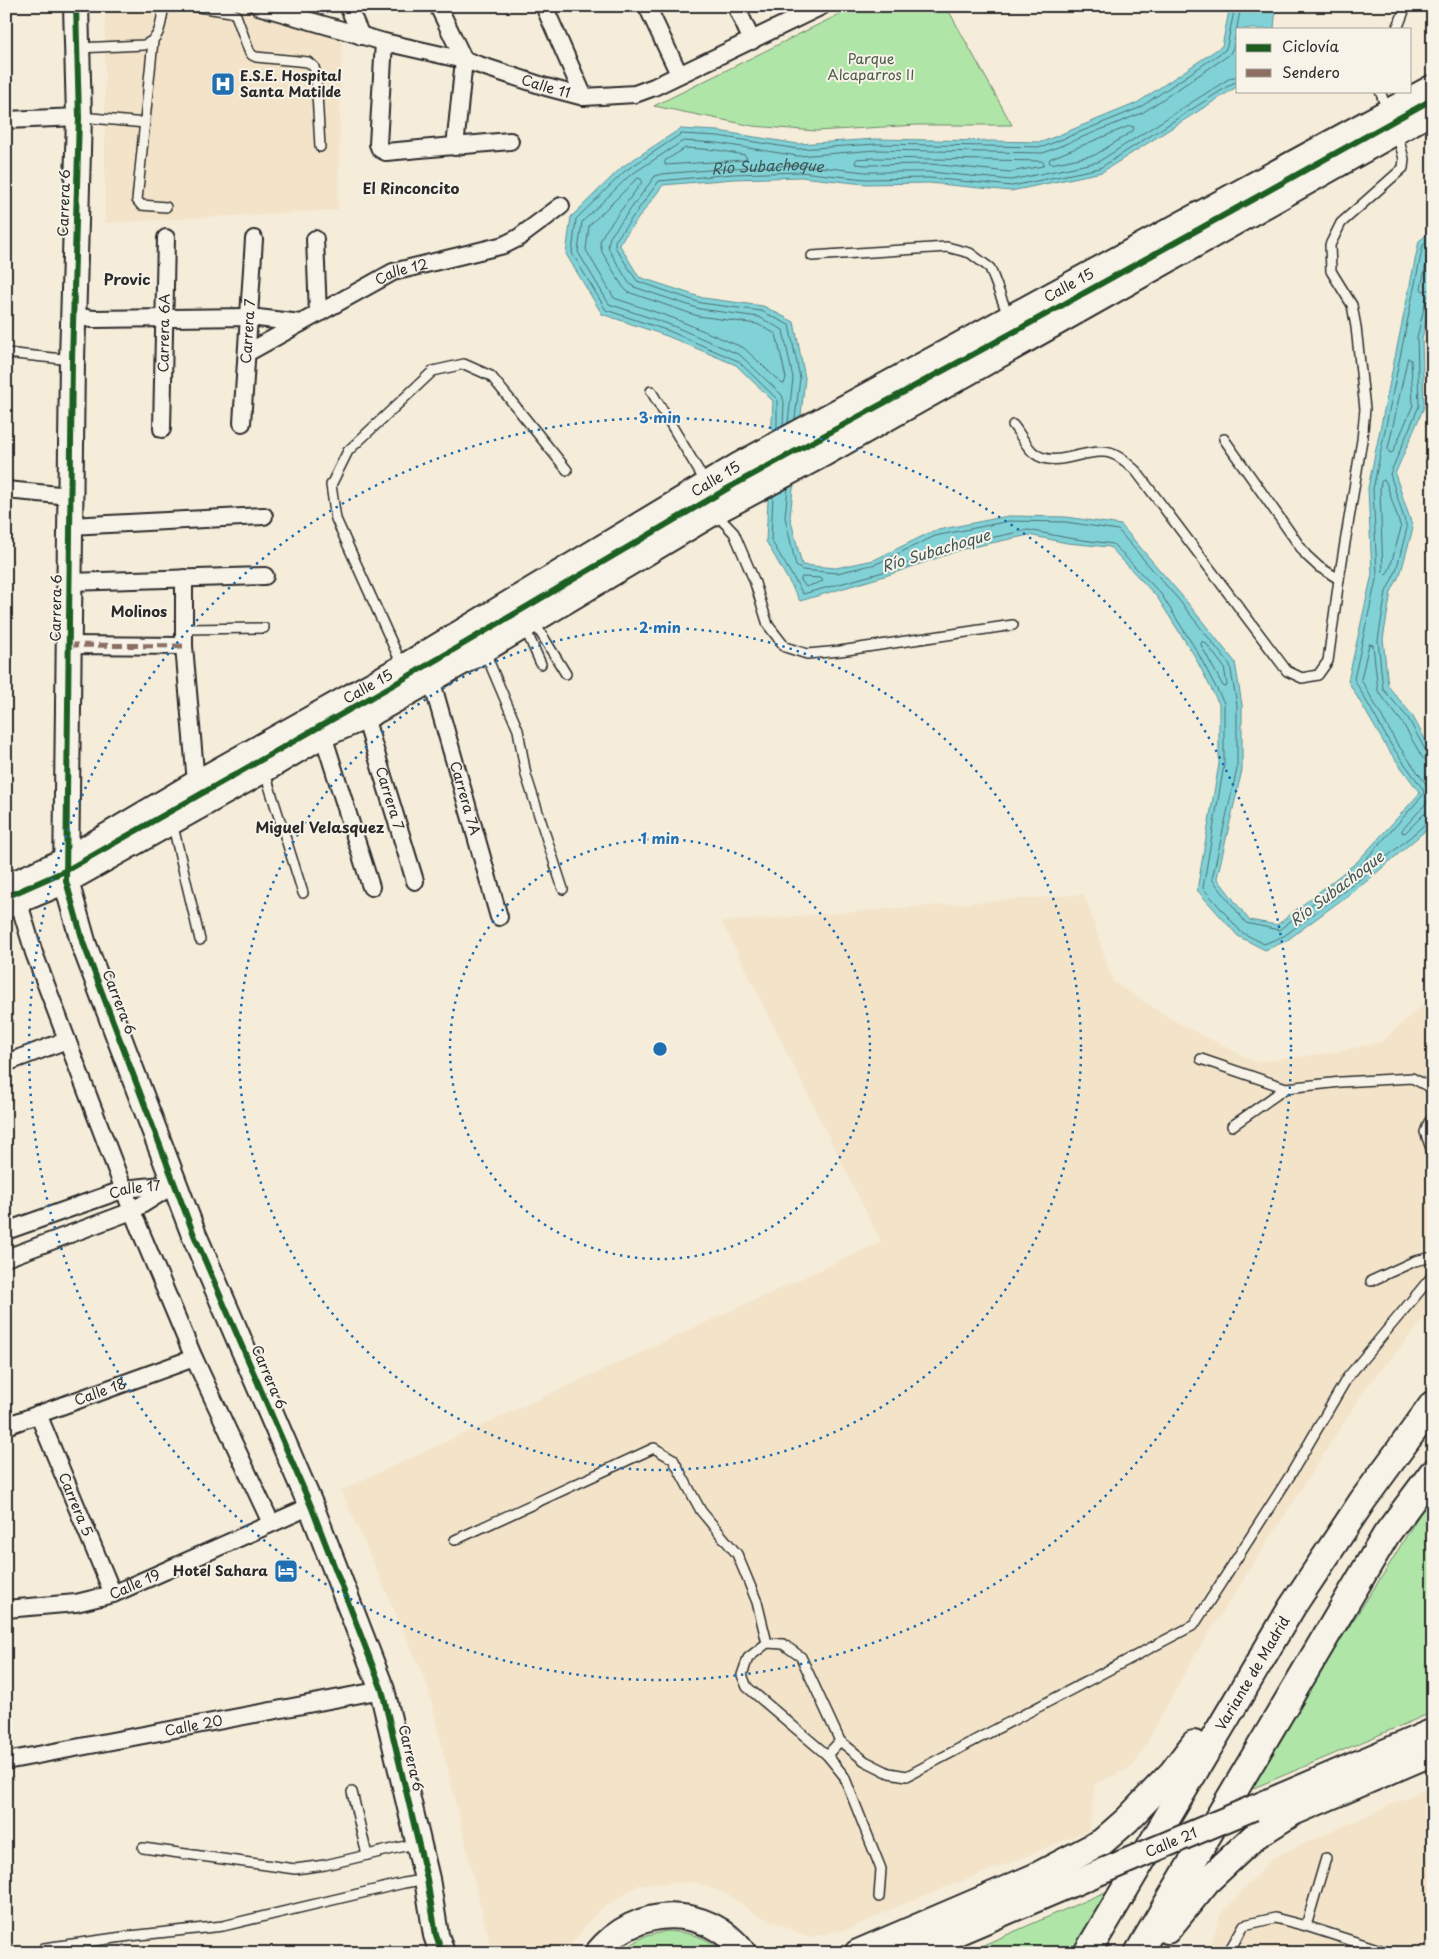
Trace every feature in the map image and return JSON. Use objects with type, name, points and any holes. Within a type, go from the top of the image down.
[{"type":"main road","name":"Variante de Madrid","points":[[1087,1953],[1292,1607],[1363,1500],[1433,1404]]},
{"type":"main road","points":[[1138,1953],[1386,1535],[1433,1472]]},
{"type":"main road","points":[[858,1953],[1035,1878],[1102,1842],[1127,1820],[1172,1773],[1292,1607]]},
{"type":"main road","points":[[1150,1953],[1207,1881],[1255,1836],[1293,1812],[1433,1752]]},
{"type":"street","name":"Carrera 6","points":[[76,6],[79,117],[72,360],[66,871],[84,945],[194,1235],[311,1506],[382,1690],[427,1879],[436,1935],[442,1953]]},
{"type":"street","name":"Calle 11","points":[[258,6],[361,36],[464,60],[546,87],[584,97],[635,94],[654,87],[822,6]]},
{"type":"street","points":[[348,6],[361,36]]},
{"type":"street","points":[[438,6],[464,60],[455,147]]},
{"type":"street","points":[[544,6],[584,97]]},
{"type":"street","points":[[647,6],[679,74]]},
{"type":"street","points":[[736,6],[752,41]]},
{"type":"street","points":[[384,42],[378,144],[380,149],[386,152],[510,141]]},
{"type":"street","name":"Calle 15","points":[[66,871],[196,782],[403,668],[739,465],[1433,87]]},
{"type":"street","name":"Calle 15","points":[[11,895],[172,822],[323,735],[365,716],[484,650],[715,512],[820,456],[1019,344],[1388,111],[1433,111]]},
{"type":"street","points":[[6,120],[79,117]]},
{"type":"street","name":"Calle 12","points":[[247,352],[393,272],[504,245],[518,238],[561,206]]},
{"type":"street","name":"Carrera 6A","points":[[162,429],[166,238]]},
{"type":"street","name":"Carrera 7","points":[[242,423],[254,239]]},
{"type":"street","points":[[315,239],[318,314]]},
{"type":"street","points":[[73,316],[93,319],[249,317],[301,323]]},
{"type":"street","points":[[1009,318],[1019,344]]},
{"type":"street","points":[[706,484],[715,512]]},
{"type":"street","points":[[6,490],[70,496]]},
{"type":"street","points":[[70,526],[264,516]]},
{"type":"street","points":[[69,582],[265,576]]},
{"type":"street","points":[[184,578],[184,646],[196,782]]},
{"type":"street","points":[[68,645],[184,646]]},
{"type":"street","name":"Carrera 7A","points":[[422,684],[499,917]]},
{"type":"street","name":"Carrera 7","points":[[365,716],[415,881]]},
{"type":"street","points":[[323,735],[371,887]]},
{"type":"street","points":[[11,895],[132,1211],[194,1358],[271,1523]]},
{"type":"street","points":[[6,1063],[67,1040]]},
{"type":"street","name":"Calle 17","points":[[6,1231],[125,1189],[175,1184]]},
{"type":"street","name":"Calle 17","points":[[6,1258],[132,1211],[175,1184]]},
{"type":"street","name":"Calle 18","points":[[6,1426],[194,1358]]},
{"type":"street","name":"Carrera 5","points":[[38,1414],[113,1594]]},
{"type":"street","name":"Calle 19","points":[[6,1609],[76,1603],[113,1594],[311,1506]]},
{"type":"street","name":"Calle 20","points":[[6,1761],[382,1690]]},
{"type":"street","name":"Calle 21","points":[[910,1953],[1433,1731]]},
{"type":"street","points":[[597,1953],[617,1933],[640,1921],[665,1916],[691,1918],[716,1927],[736,1942],[744,1953]]},
{"type":"lane","points":[[164,6],[159,33],[154,41],[137,200],[141,205],[166,207]]},
{"type":"lane","points":[[192,6],[236,14],[249,51],[256,57],[308,62],[314,67],[320,147]]},
{"type":"lane","points":[[1398,28],[1406,6]]},
{"type":"lane","points":[[77,48],[144,45],[154,41]]},
{"type":"lane","points":[[1013,425],[1034,453],[1043,457],[1054,460],[1103,452],[1122,458],[1136,471],[1287,671],[1302,678],[1318,675],[1328,661],[1339,579],[1362,440],[1365,409],[1352,305],[1331,271],[1330,245],[1342,223],[1403,168],[1404,159],[1388,111]]},
{"type":"lane","points":[[79,117],[145,123]]},
{"type":"lane","points":[[812,256],[947,247],[970,253],[990,268],[1009,318]]},
{"type":"lane","points":[[6,353],[72,360]]},
{"type":"lane","points":[[422,684],[403,668],[336,519],[331,485],[348,451],[433,371],[464,364],[491,376],[567,470]]},
{"type":"lane","points":[[651,391],[706,484]]},
{"type":"lane","points":[[1224,438],[1306,555],[1319,568],[1339,579]]},
{"type":"lane","points":[[715,512],[734,533],[754,580],[768,625],[784,648],[807,654],[840,651],[1013,625]]},
{"type":"lane","points":[[528,623],[540,664]]},
{"type":"lane","points":[[528,623],[566,674]]},
{"type":"lane","points":[[185,630],[264,628]]},
{"type":"lane","points":[[484,650],[518,730],[526,776],[563,889]]},
{"type":"lane","points":[[264,770],[303,892]]},
{"type":"lane","points":[[172,822],[200,940]]},
{"type":"lane","points":[[1201,1059],[1286,1088],[1341,1082],[1412,1078],[1433,1089]]},
{"type":"lane","points":[[1232,1126],[1286,1088]]},
{"type":"lane","points":[[1433,1119],[1429,1122],[1424,1132],[1433,1154]]},
{"type":"lane","points":[[1371,1280],[1423,1258],[1433,1257]]},
{"type":"lane","points":[[879,1897],[881,1869],[844,1776],[827,1755],[747,1688],[742,1675],[748,1658],[767,1643],[783,1644],[800,1657],[840,1741],[865,1761],[889,1773],[907,1776],[1194,1625],[1291,1474],[1347,1378],[1433,1275]]},
{"type":"lane","points":[[455,1540],[654,1448],[672,1459],[701,1511],[736,1554],[758,1602],[767,1643]]},
{"type":"lane","points":[[827,1755],[840,1741]]},
{"type":"lane","points":[[352,1792],[367,1855]]},
{"type":"lane","points":[[143,1848],[295,1869],[325,1865],[418,1843]]},
{"type":"lane","points":[[1306,1926],[1326,1858]]},
{"type":"lane","points":[[44,1948],[223,1926],[427,1879]]},
{"type":"lane","points":[[1228,1953],[1244,1925],[1275,1918],[1390,1953]]},
{"type":"shaded area","name":"E.S.E. Hospital Santa Matilde","points":[[105,6],[228,6],[342,34],[338,210],[105,223]]},
{"type":"shaded area","points":[[1084,894],[1113,982],[1178,1023],[1255,1062],[1330,1053],[1382,1042],[1433,995],[1433,1308],[1366,1388],[1193,1658],[1134,1766],[1095,1784],[1089,1830],[903,1904],[849,1929],[808,1937],[753,1913],[727,1894],[693,1882],[639,1885],[599,1910],[565,1951],[552,1953],[492,1953],[427,1684],[341,1490],[881,1242],[722,922]]},
{"type":"shaded area","points":[[1433,1786],[1433,1953],[1208,1953],[1221,1914],[1274,1857]]},
{"type":"green space","name":"Parque Alcaparros II","points":[[856,6],[946,6],[1012,125],[917,125],[816,131],[753,126],[654,106]]},
{"type":"green space","points":[[1431,1495],[1433,1712],[1249,1790],[1330,1656],[1386,1570]]},
{"type":"green space","points":[[1112,1889],[1073,1953],[965,1953]]},
{"type":"green space","points":[[666,1931],[698,1936],[725,1953],[619,1953],[643,1937]]},
{"type":"water","name":"Río Subachoque","points":[[1230,6],[1276,6],[1274,28],[1236,28],[1236,87],[1102,172],[1011,191],[929,183],[864,184],[801,177],[733,179],[663,185],[619,244],[639,277],[703,298],[763,306],[794,322],[805,378],[790,517],[802,565],[836,568],[874,560],[933,531],[1008,516],[1066,517],[1121,525],[1235,662],[1242,705],[1242,770],[1217,878],[1249,920],[1277,925],[1357,862],[1420,793],[1387,748],[1348,681],[1372,574],[1368,488],[1419,241],[1433,230],[1433,290],[1422,339],[1424,407],[1395,474],[1413,528],[1401,572],[1391,592],[1383,639],[1388,686],[1412,715],[1433,754],[1433,820],[1426,830],[1367,881],[1286,941],[1265,950],[1238,936],[1197,890],[1219,764],[1219,704],[1194,655],[1157,597],[1110,547],[1067,543],[1029,535],[963,549],[888,575],[800,601],[766,541],[773,401],[736,365],[667,336],[602,314],[566,254],[571,217],[622,167],[680,129],[718,131],[798,144],[876,139],[1042,142],[1137,103],[1222,46]]},
{"type":"marked path","points":[[68,645],[184,646]]},
{"type":"cycle path","points":[[76,6],[79,117],[72,360],[66,881],[84,945],[194,1235],[311,1506],[382,1690],[427,1879],[436,1935],[442,1953]]},
{"type":"cycle path","points":[[6,897],[67,870],[407,677],[737,483],[1014,332],[1433,99]]},
{"type":"place","name":"E.S.E. Hospital Santa Matilde","points":[[223,84]]},
{"type":"place","name":"Hotel Sahara","points":[[286,1571]]},
{"type":"district","name":"El Rinconcito","points":[[411,189]]},
{"type":"district","name":"Provic","points":[[127,280]]},
{"type":"district","name":"Molinos","points":[[139,612]]},
{"type":"district","name":"Miguel Velasquez","points":[[320,828]]}]
